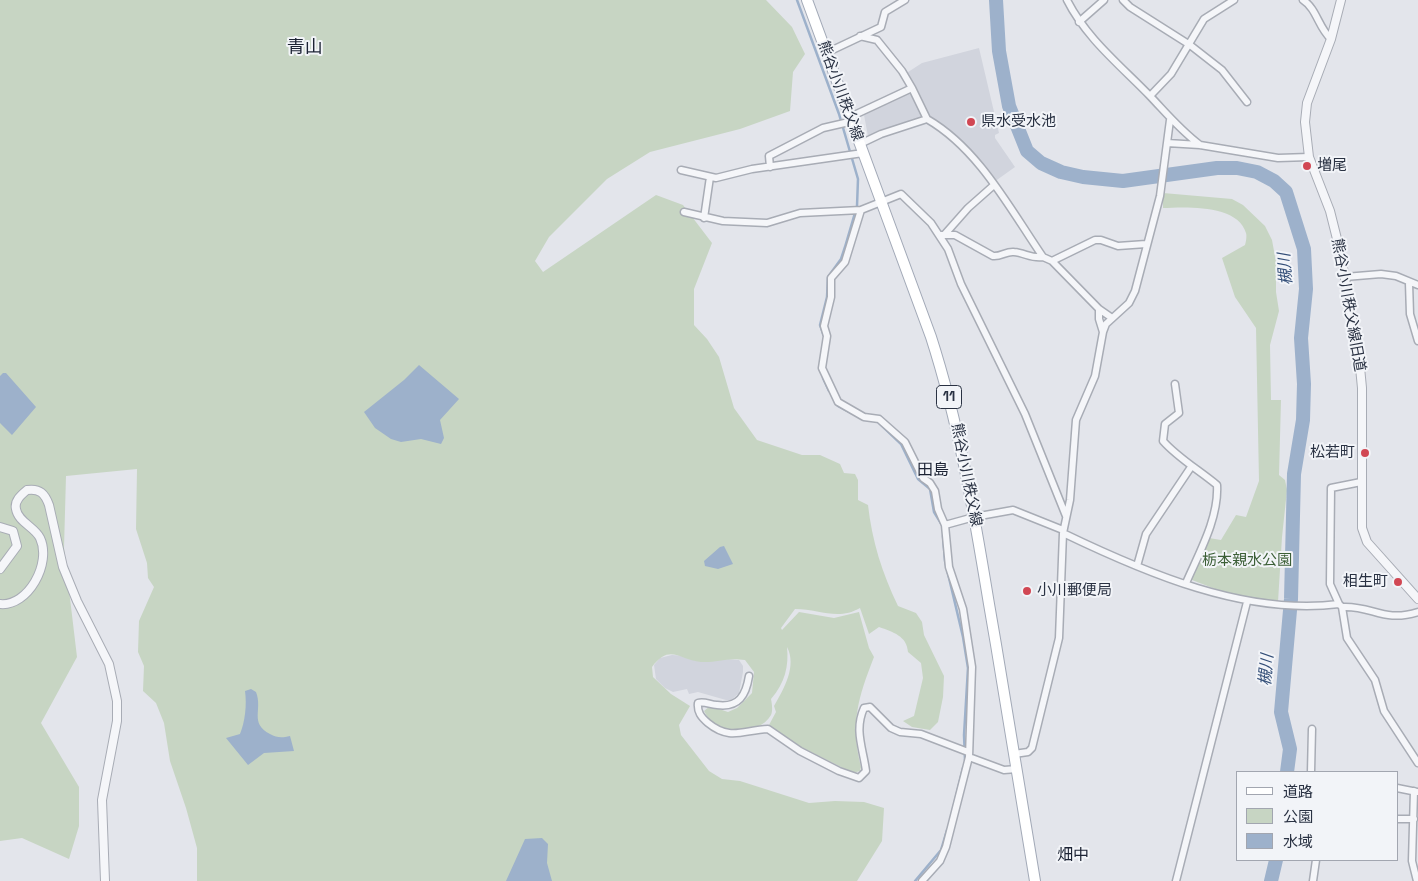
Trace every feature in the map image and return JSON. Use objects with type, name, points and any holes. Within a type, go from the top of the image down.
[{"type":"main road","name":"熊谷小川秩父線","points":[[807,0],[939,362],[960,439],[1035,881]]},
{"type":"street","points":[[826,53],[881,27],[885,12],[905,0]]},
{"type":"street","points":[[1066,0],[1079,22],[1150,96],[1170,120],[1200,145]]},
{"type":"street","points":[[1079,22],[1104,0]]},
{"type":"street","points":[[1123,0],[1130,7],[1190,45],[1229,77],[1247,102]]},
{"type":"street","points":[[1150,96],[1171,74],[1204,19],[1234,0]]},
{"type":"street","points":[[1303,0],[1310,5],[1319,26],[1331,39]]},
{"type":"street","name":"熊谷小川秩父線旧道","points":[[1342,0],[1331,39],[1305,110],[1309,157],[1330,211],[1345,277],[1359,357],[1362,388],[1360,518],[1367,542],[1418,599]]},
{"type":"street","points":[[860,36],[877,40],[902,71],[927,119],[949,134],[994,185],[1043,257],[1052,261],[1099,309],[1112,318]]},
{"type":"street","points":[[770,167],[769,156],[823,128],[849,119],[912,88]]},
{"type":"street","points":[[681,170],[716,178],[862,149],[881,134],[927,119]]},
{"type":"street","points":[[1102,332],[1112,318],[1129,303],[1135,291],[1160,196],[1170,120]]},
{"type":"street","points":[[1167,144],[1200,145],[1278,158],[1309,157]]},
{"type":"street","points":[[704,218],[710,176]]},
{"type":"street","points":[[943,234],[994,185]]},
{"type":"street","points":[[684,212],[704,218],[767,223],[800,213],[861,210],[901,194],[943,234],[980,325],[1025,414],[1066,516]]},
{"type":"street","points":[[861,210],[845,262],[831,278],[831,297],[824,326],[828,336],[822,368],[838,402],[864,417],[879,419],[905,442],[923,478],[930,483],[935,491],[938,509],[945,525],[949,567],[963,608],[972,666],[969,755],[946,847],[940,861],[922,881]]},
{"type":"street","points":[[943,234],[955,235],[993,256],[1000,257],[1011,252],[1035,259],[1043,257]]},
{"type":"street","points":[[1052,261],[1096,240],[1118,246],[1146,244]]},
{"type":"street","points":[[1345,277],[1381,274],[1396,276],[1409,283],[1418,285]]},
{"type":"street","points":[[1409,283],[1410,314],[1418,341]]},
{"type":"street","points":[[1014,754],[1028,752],[1032,748],[1056,656],[1061,618],[1063,531],[1070,500],[1076,420],[1095,376],[1102,332],[1099,309]]},
{"type":"street","points":[[1175,384],[1179,413],[1165,424],[1162,441],[1191,468],[1217,485],[1218,495],[1206,537],[1186,583]]},
{"type":"street","points":[[1137,566],[1146,534],[1191,468]]},
{"type":"street","points":[[1361,482],[1331,488],[1330,584],[1340,605],[1347,638],[1375,680],[1384,711],[1418,763]]},
{"type":"street","points":[[0,604],[8,604],[28,591],[37,580],[41,569],[43,548],[40,538],[20,517],[16,510],[18,498],[27,490],[39,490],[46,496],[49,505],[61,558],[70,584],[109,664],[117,701],[117,721],[102,800],[105,881]]},
{"type":"street","points":[[945,525],[974,517],[1013,510],[1137,566],[1248,602],[1312,607],[1350,606],[1396,617],[1418,612]]},
{"type":"street","points":[[0,527],[13,531],[17,546],[0,569]]},
{"type":"street","points":[[1176,881],[1248,602]]},
{"type":"street","points":[[749,676],[745,695],[740,702],[729,706],[704,702],[698,703],[697,709],[702,718],[718,731],[728,734],[768,728],[800,751],[839,771],[859,778],[866,771],[859,735],[859,721],[864,708],[870,707],[892,728],[900,732],[921,734],[1004,770],[1017,768]]},
{"type":"street","points":[[1311,771],[1312,728]]},
{"type":"street","points":[[1398,788],[1416,792],[1412,861],[1417,881]]},
{"type":"street","points":[[1398,819],[1414,818]]},
{"type":"street","points":[[1313,881],[1316,861]]},
{"type":"shaded area","points":[[979,48],[999,133],[995,135],[995,138],[1015,167],[994,182],[965,145],[949,129],[930,117],[916,88],[913,87],[905,74],[922,63]]},
{"type":"shaded area","points":[[909,92],[923,116],[911,123],[868,136],[864,115],[867,111]]},
{"type":"shaded area","points":[[672,655],[739,660],[743,666],[743,672],[739,693],[731,700],[726,700],[698,692],[689,694],[687,689],[673,692],[665,688],[656,679],[654,665],[660,658]]},
{"type":"green space","points":[[0,0],[766,0],[792,27],[805,54],[793,72],[790,111],[740,129],[650,152],[607,179],[549,237],[535,261],[543,272],[656,195],[683,205],[712,243],[694,289],[694,325],[707,339],[719,357],[734,408],[757,440],[802,455],[820,455],[840,464],[844,473],[855,474],[858,480],[858,500],[868,505],[875,544],[892,594],[898,606],[916,613],[922,622],[924,635],[944,676],[943,697],[938,722],[930,730],[912,727],[903,721],[914,716],[923,678],[921,663],[908,652],[905,642],[898,635],[879,627],[869,634],[860,608],[844,614],[795,609],[781,628],[782,630],[799,612],[834,618],[859,612],[869,648],[874,657],[857,711],[856,737],[861,767],[860,771],[853,773],[801,747],[769,725],[776,712],[774,706],[785,685],[790,670],[790,654],[787,647],[785,674],[780,687],[771,699],[771,715],[756,728],[748,730],[726,731],[717,728],[704,711],[710,706],[728,712],[737,708],[752,693],[754,672],[745,660],[732,659],[701,662],[670,654],[658,660],[652,667],[653,677],[671,694],[690,706],[679,725],[681,735],[709,771],[722,779],[740,781],[809,803],[835,801],[864,802],[884,808],[882,841],[857,881],[197,881],[197,848],[170,761],[164,723],[156,703],[143,691],[144,666],[138,652],[139,621],[154,587],[148,578],[147,563],[136,529],[137,469],[66,476],[64,548],[77,657],[41,723],[79,787],[79,826],[69,859],[22,838],[0,841]]},
{"type":"green space","name":"栃本親水公園","points":[[1163,193],[1232,199],[1243,205],[1265,226],[1272,240],[1276,262],[1276,292],[1279,311],[1270,345],[1271,400],[1281,400],[1279,475],[1285,480],[1287,490],[1278,602],[1236,597],[1192,580],[1191,576],[1209,538],[1221,540],[1236,515],[1246,517],[1259,481],[1256,328],[1235,297],[1222,258],[1245,245],[1246,234],[1241,224],[1233,217],[1210,209],[1163,208]]},
{"type":"water","points":[[419,365],[459,399],[440,420],[444,438],[441,444],[421,439],[401,442],[391,439],[375,428],[364,412],[404,380]]},
{"type":"water","points":[[6,373],[36,407],[12,435],[0,423],[0,376]]},
{"type":"water","points":[[724,546],[733,564],[718,569],[705,566],[704,561],[720,547]]},
{"type":"water","points":[[251,689],[256,692],[258,699],[258,721],[260,725],[264,730],[275,736],[290,736],[294,751],[264,753],[248,765],[226,738],[240,734],[245,713],[245,691]]},
{"type":"water","points":[[542,838],[548,844],[547,863],[552,881],[506,881],[525,839]]},
{"type":"waterway","points":[[797,0],[839,114],[858,179],[857,206],[845,247],[841,259],[828,277],[827,297],[820,325],[824,336]]},
{"type":"waterway","name":"槻川","points":[[996,0],[999,51],[1009,106],[1027,151],[1041,163],[1061,172],[1083,177],[1123,181],[1217,168],[1237,168],[1257,172],[1274,181],[1286,192],[1304,249],[1306,289],[1301,338],[1304,384],[1303,420],[1294,474],[1291,599],[1281,712],[1290,749],[1287,771]]},
{"type":"waterway","points":[[823,378],[829,391]]},
{"type":"waterway","points":[[836,402],[838,406],[851,413]]},
{"type":"waterway","points":[[877,421],[901,444],[918,479],[930,489],[934,512],[942,525]]},
{"type":"waterway","points":[[943,536],[945,561],[963,637],[968,668],[964,735],[965,760]]},
{"type":"waterway","points":[[949,825],[963,768]]},
{"type":"waterway","points":[[915,881],[941,850],[947,830]]},
{"type":"waterway","name":"槻川","points":[[1271,881],[1276,861]]},
{"type":"place","name":"県水受水池","points":[[971,122]]},
{"type":"place","name":"増尾","points":[[1307,166]]},
{"type":"place","name":"松若町","points":[[1365,453]]},
{"type":"place","name":"相生町","points":[[1398,582]]},
{"type":"place","name":"小川郵便局","points":[[1027,591]]},
{"type":"district","name":"青山","points":[[305,48]]},
{"type":"district","name":"田島","points":[[933,471]]},
{"type":"district","name":"畑中","points":[[1073,856]]}]
